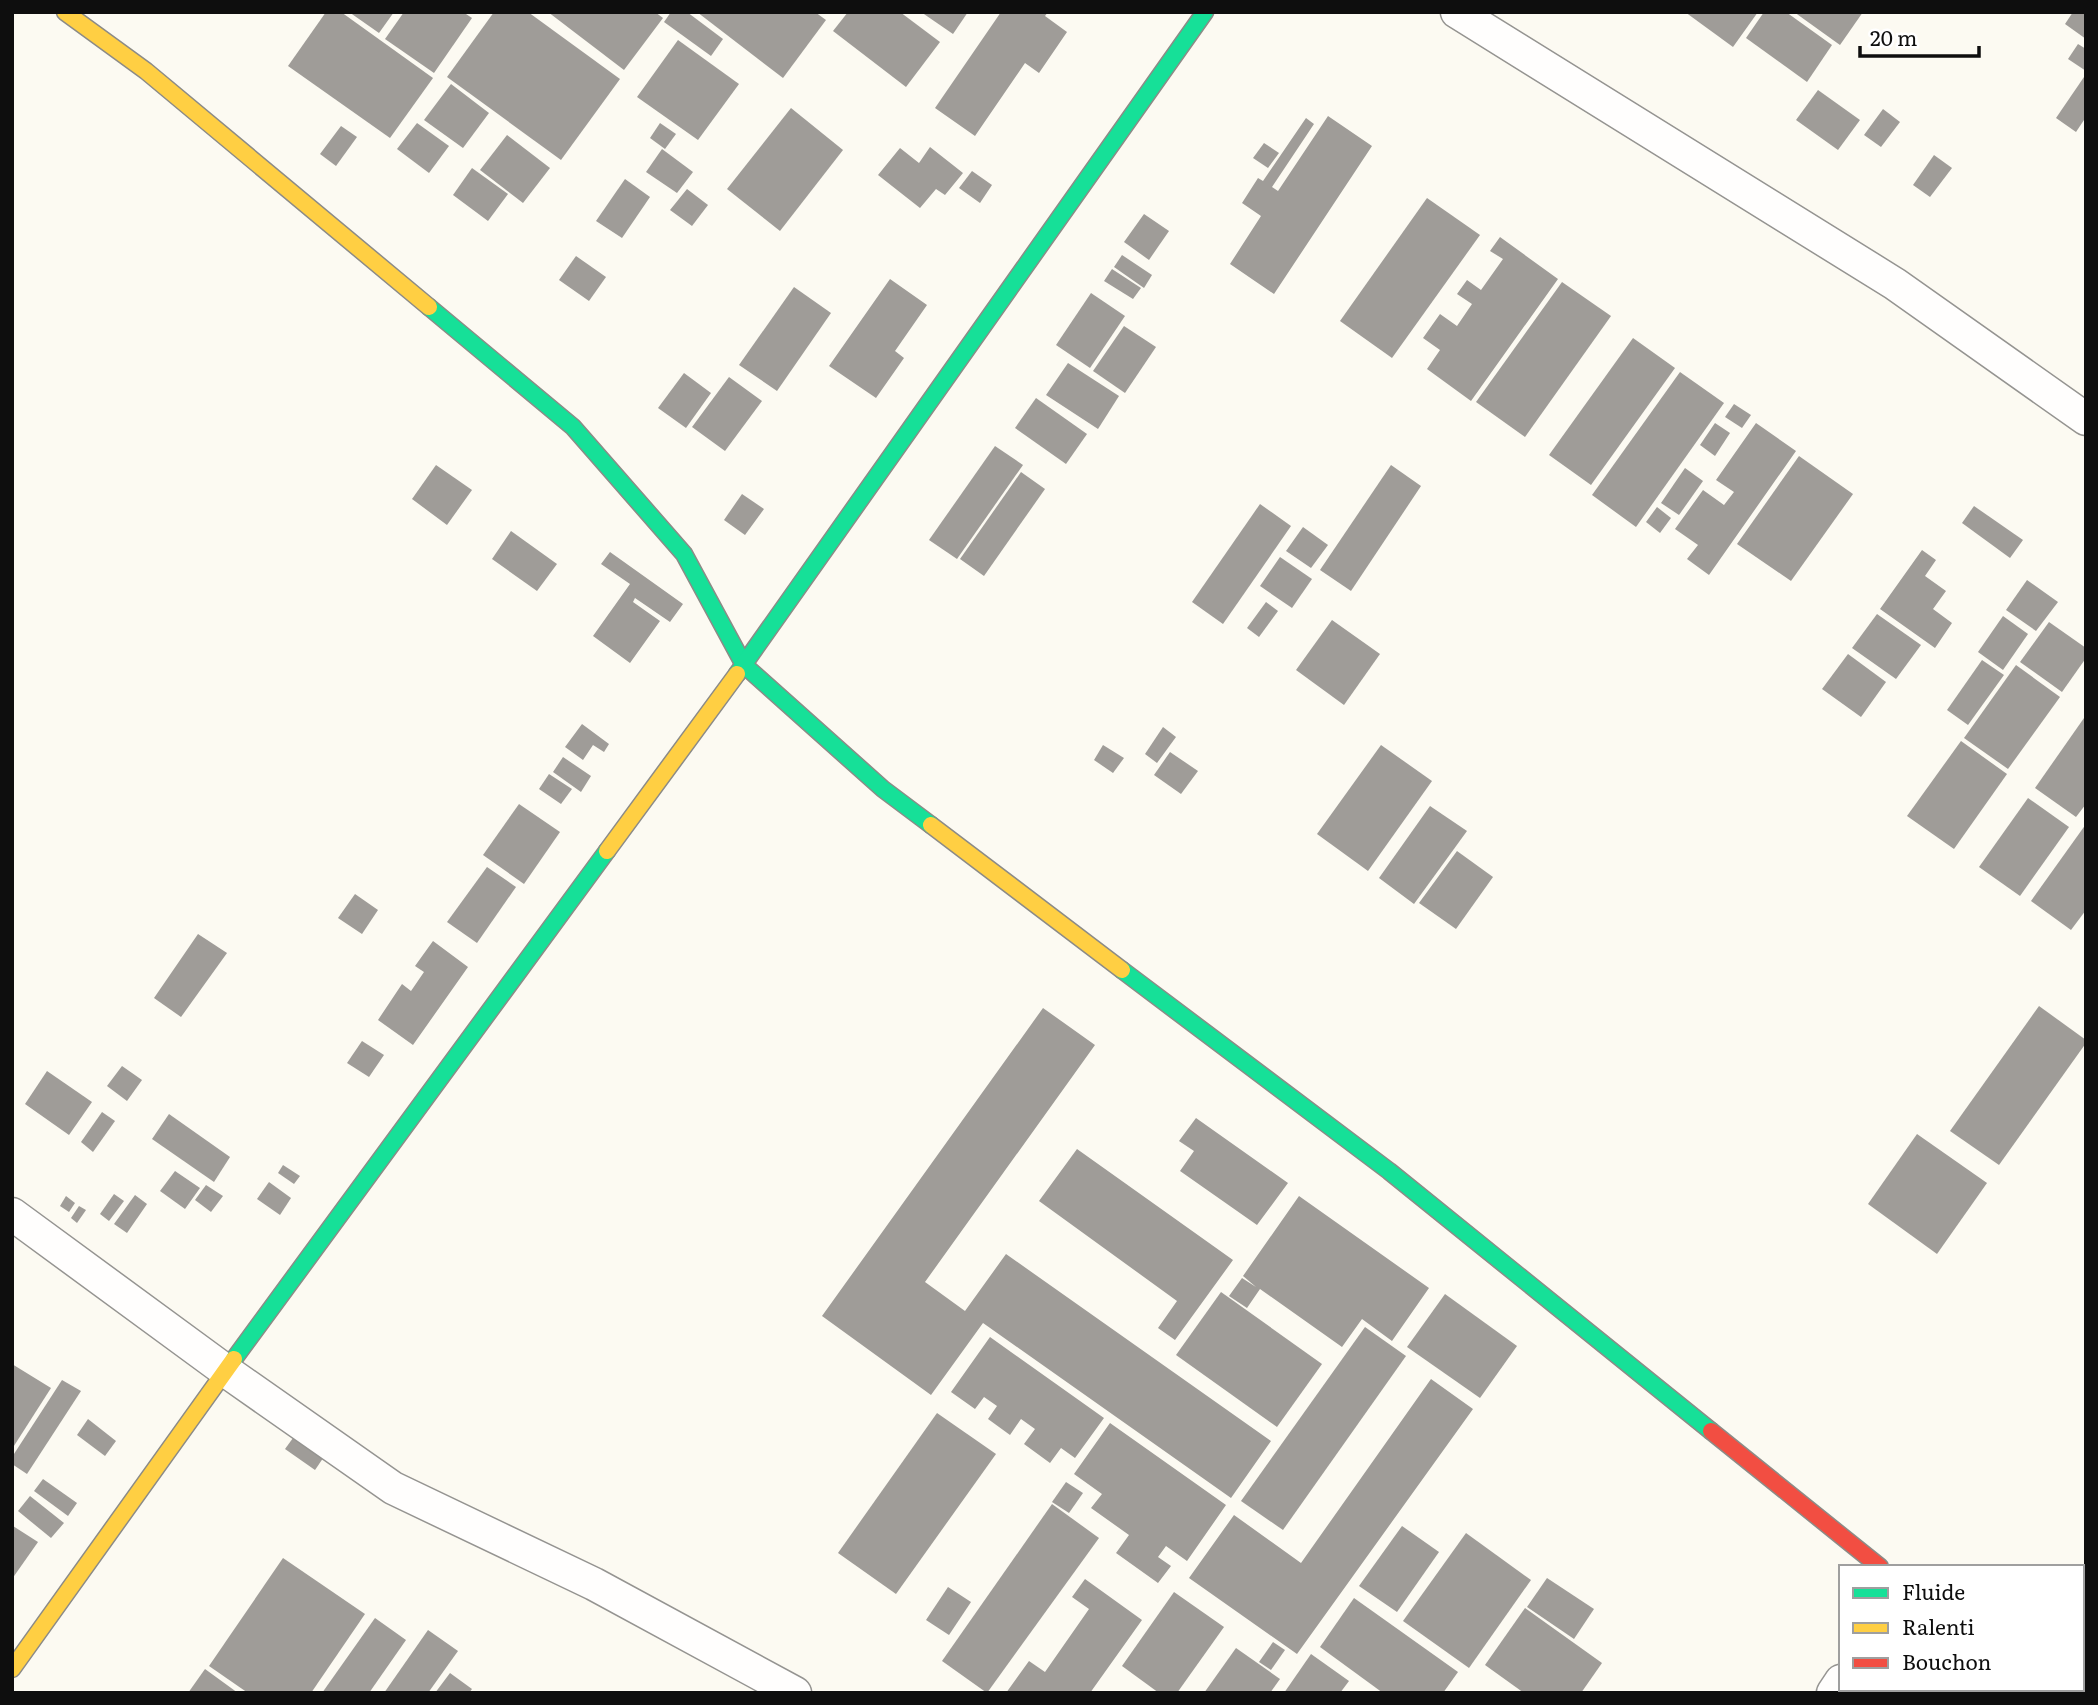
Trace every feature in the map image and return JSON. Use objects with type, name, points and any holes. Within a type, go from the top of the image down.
[{"type":"street","points":[[65,12],[146,71],[573,427],[684,554],[744,665],[883,789],[1389,1171],[1878,1565]]},
{"type":"street","points":[[12,1669],[226,1371],[744,665],[1205,12]]},
{"type":"street","points":[[1457,12],[1895,284],[2086,419]]},
{"type":"street","points":[[12,1214],[226,1371],[393,1488],[594,1584],[794,1693]]},
{"type":"building","points":[[326,12],[341,12],[433,78],[390,138],[288,66]]},
{"type":"building","points":[[349,12],[394,12],[379,33]]},
{"type":"building","points":[[404,12],[463,12],[472,18],[434,73],[385,39]]},
{"type":"building","points":[[494,12],[528,12],[620,79],[561,160],[447,77]]},
{"type":"building","points":[[548,12],[655,12],[663,18],[624,70]]},
{"type":"building","points":[[671,12],[687,12],[723,39],[711,56],[664,22]]},
{"type":"building","points":[[697,12],[815,12],[826,20],[783,78]]},
{"type":"building","points":[[848,12],[900,12],[940,42],[906,87],[833,31]]},
{"type":"building","points":[[921,12],[968,12],[953,34]]},
{"type":"building","points":[[1001,12],[1048,12],[1045,16],[1067,32],[1039,73],[1025,63],[975,136],[935,108]]},
{"type":"building","points":[[1685,12],[1758,12],[1733,47]]},
{"type":"building","points":[[1764,12],[1786,12],[1832,45],[1807,82],[1746,38]]},
{"type":"building","points":[[1794,12],[1863,12],[1840,45]]},
{"type":"building","points":[[2073,12],[2086,12],[2086,39],[2065,24]]},
{"type":"building","points":[[678,40],[739,84],[698,140],[637,97]]},
{"type":"building","points":[[2078,44],[2086,49],[2086,71],[2068,59]]},
{"type":"building","points":[[2084,77],[2086,117],[2076,132],[2056,118]]},
{"type":"building","points":[[451,84],[489,113],[463,148],[424,120]]},
{"type":"building","points":[[1818,90],[1860,120],[1838,150],[1796,120]]},
{"type":"building","points":[[791,108],[843,150],[780,231],[727,189]]},
{"type":"building","points":[[1883,109],[1900,122],[1881,147],[1864,135]]},
{"type":"building","points":[[1328,116],[1372,146],[1274,294],[1230,264],[1261,216],[1242,203],[1258,178],[1263,181],[1306,118],[1314,124],[1272,187],[1278,191]]},
{"type":"building","points":[[417,123],[449,146],[429,173],[397,149]]},
{"type":"building","points":[[660,123],[676,134],[665,149],[650,138]]},
{"type":"building","points":[[341,126],[357,137],[336,166],[320,154]]},
{"type":"building","points":[[507,135],[550,168],[523,203],[480,170]]},
{"type":"building","points":[[1264,143],[1279,153],[1268,168],[1253,158]]},
{"type":"building","points":[[930,147],[963,173],[945,195],[936,189],[920,208],[878,175],[900,148],[919,163]]},
{"type":"building","points":[[662,149],[693,172],[677,193],[646,172]]},
{"type":"building","points":[[1934,155],[1952,168],[1930,197],[1913,185]]},
{"type":"building","points":[[472,168],[508,194],[488,221],[453,195]]},
{"type":"building","points":[[972,171],[992,185],[980,203],[959,188]]},
{"type":"building","points":[[625,179],[650,197],[622,238],[596,221]]},
{"type":"building","points":[[687,189],[708,205],[692,226],[670,210]]},
{"type":"building","points":[[1427,198],[1480,235],[1392,358],[1340,321]]},
{"type":"building","points":[[1144,214],[1169,231],[1149,260],[1124,242]]},
{"type":"building","points":[[1500,237],[1558,279],[1471,401],[1427,369],[1440,350],[1423,338],[1440,314],[1457,326],[1472,304],[1457,294],[1467,280],[1481,290],[1503,259],[1490,251]]},
{"type":"building","points":[[1122,255],[1152,275],[1144,288],[1114,267]]},
{"type":"building","points":[[576,256],[606,277],[589,301],[559,280]]},
{"type":"building","points":[[1112,269],[1141,288],[1133,299],[1104,281]]},
{"type":"building","points":[[890,279],[927,305],[895,351],[904,358],[876,398],[829,366]]},
{"type":"building","points":[[1562,282],[1611,316],[1525,437],[1476,402]]},
{"type":"building","points":[[794,287],[831,313],[777,391],[739,365]]},
{"type":"building","points":[[1091,293],[1125,316],[1090,368],[1056,345]]},
{"type":"building","points":[[1124,326],[1156,347],[1125,393],[1093,371]]},
{"type":"building","points":[[1633,338],[1675,368],[1591,485],[1549,455]]},
{"type":"building","points":[[1068,363],[1119,396],[1098,429],[1046,395]]},
{"type":"building","points":[[1680,372],[1724,403],[1636,527],[1592,495]]},
{"type":"building","points":[[684,373],[711,393],[686,428],[658,408]]},
{"type":"building","points":[[729,377],[762,401],[725,451],[692,427]]},
{"type":"building","points":[[1036,398],[1087,434],[1066,464],[1015,428]]},
{"type":"building","points":[[1734,404],[1751,415],[1742,428],[1725,417]]},
{"type":"building","points":[[1715,423],[1730,433],[1715,456],[1700,445]]},
{"type":"building","points":[[1756,423],[1796,451],[1709,575],[1687,559],[1698,545],[1675,529],[1703,490],[1724,505],[1734,492],[1716,480]]},
{"type":"building","points":[[995,446],[1023,465],[957,559],[929,540]]},
{"type":"building","points":[[1799,456],[1853,494],[1791,581],[1737,544]]},
{"type":"building","points":[[436,465],[472,490],[447,525],[412,499]]},
{"type":"building","points":[[1391,465],[1421,486],[1351,591],[1320,570]]},
{"type":"building","points":[[1685,468],[1703,481],[1679,515],[1661,503]]},
{"type":"building","points":[[1021,472],[1045,489],[984,576],[960,559]]},
{"type":"building","points":[[742,494],[764,509],[745,535],[724,520]]},
{"type":"building","points":[[1260,504],[1291,526],[1223,624],[1192,602]]},
{"type":"building","points":[[1974,506],[2023,540],[2010,558],[1962,523]]},
{"type":"building","points":[[1657,507],[1671,518],[1660,533],[1646,522]]},
{"type":"building","points":[[1303,527],[1328,545],[1311,568],[1286,551]]},
{"type":"building","points":[[511,531],[557,564],[537,591],[492,559]]},
{"type":"building","points":[[1922,550],[1936,560],[1925,576],[1946,591],[1933,609],[1952,623],[1935,648],[1880,609]]},
{"type":"building","points":[[610,552],[683,604],[670,622],[635,598],[633,602],[660,621],[630,663],[593,636],[630,584],[601,564]]},
{"type":"building","points":[[1280,557],[1312,579],[1292,608],[1260,586]]},
{"type":"building","points":[[2027,580],[2058,602],[2036,631],[2006,610]]},
{"type":"building","points":[[1266,602],[1278,611],[1259,637],[1247,628]]},
{"type":"building","points":[[1877,614],[1921,645],[1896,679],[1852,648]]},
{"type":"building","points":[[2003,616],[2028,634],[2003,670],[1978,652]]},
{"type":"building","points":[[1332,620],[1380,654],[1344,705],[1296,670]]},
{"type":"building","points":[[2049,622],[2086,648],[2086,658],[2062,692],[2020,662]]},
{"type":"building","points":[[1848,654],[1886,682],[1861,717],[1822,689]]},
{"type":"building","points":[[1982,660],[2004,675],[1968,725],[1947,710]]},
{"type":"building","points":[[2016,665],[2060,697],[2008,769],[1964,738]]},
{"type":"building","points":[[2084,718],[2086,804],[2076,817],[2035,788]]},
{"type":"building","points":[[582,724],[609,744],[604,752],[593,745],[583,760],[565,747]]},
{"type":"building","points":[[1163,727],[1176,737],[1157,763],[1145,754]]},
{"type":"building","points":[[1961,741],[2007,774],[1954,849],[1907,816]]},
{"type":"building","points":[[1103,745],[1124,758],[1113,773],[1094,760]]},
{"type":"building","points":[[1381,745],[1432,781],[1368,871],[1317,834]]},
{"type":"building","points":[[1170,752],[1198,771],[1181,794],[1154,775]]},
{"type":"building","points":[[563,757],[591,776],[581,792],[553,772]]},
{"type":"building","points":[[549,774],[572,789],[561,804],[539,789]]},
{"type":"building","points":[[2028,798],[2069,827],[2020,896],[1979,867]]},
{"type":"building","points":[[519,804],[560,832],[524,884],[483,855]]},
{"type":"building","points":[[1430,806],[1467,831],[1414,904],[1379,878]]},
{"type":"building","points":[[2086,824],[2086,910],[2071,930],[2031,901]]},
{"type":"building","points":[[1457,851],[1493,877],[1456,929],[1419,903]]},
{"type":"building","points":[[487,867],[516,887],[477,943],[447,922]]},
{"type":"building","points":[[355,894],[378,910],[362,934],[338,918]]},
{"type":"building","points":[[198,934],[227,953],[181,1017],[154,998]]},
{"type":"building","points":[[433,941],[468,967],[413,1045],[378,1020],[402,984],[411,991],[424,972],[415,966]]},
{"type":"building","points":[[2039,1006],[2086,1040],[2086,1043],[1999,1165],[1950,1131]]},
{"type":"building","points":[[1043,1008],[1095,1045],[925,1282],[965,1311],[1006,1254],[1271,1441],[1231,1498],[983,1323],[931,1395],[822,1316]]},
{"type":"building","points":[[362,1041],[384,1055],[369,1077],[347,1063]]},
{"type":"building","points":[[122,1066],[142,1080],[127,1101],[107,1086]]},
{"type":"building","points":[[47,1071],[92,1102],[69,1135],[25,1104]]},
{"type":"building","points":[[102,1112],[115,1121],[93,1152],[81,1142]]},
{"type":"building","points":[[169,1114],[230,1157],[214,1182],[152,1139]]},
{"type":"building","points":[[1196,1118],[1288,1183],[1257,1225],[1180,1171],[1194,1151],[1179,1141]]},
{"type":"building","points":[[1917,1134],[1987,1183],[1937,1254],[1868,1204]]},
{"type":"building","points":[[1077,1149],[1233,1260],[1175,1340],[1158,1328],[1177,1301],[1039,1201]]},
{"type":"building","points":[[283,1165],[300,1176],[294,1184],[278,1173]]},
{"type":"building","points":[[175,1171],[200,1188],[185,1209],[160,1191]]},
{"type":"building","points":[[269,1182],[291,1198],[280,1215],[257,1199]]},
{"type":"building","points":[[206,1185],[223,1196],[211,1212],[195,1200]]},
{"type":"building","points":[[114,1194],[124,1201],[109,1221],[100,1214]]},
{"type":"building","points":[[135,1195],[147,1204],[127,1233],[114,1224]]},
{"type":"building","points":[[66,1196],[75,1203],[69,1212],[60,1206]]},
{"type":"building","points":[[1299,1196],[1429,1288],[1392,1341],[1362,1319],[1342,1347],[1260,1289],[1247,1308],[1229,1296],[1242,1278],[1256,1287],[1243,1276]]},
{"type":"building","points":[[79,1206],[86,1210],[77,1223],[71,1218]]},
{"type":"building","points":[[1221,1292],[1322,1364],[1277,1427],[1176,1355]]},
{"type":"building","points":[[1445,1294],[1517,1346],[1480,1398],[1407,1347]]},
{"type":"building","points":[[1365,1327],[1406,1356],[1283,1530],[1241,1501]]},
{"type":"building","points":[[990,1337],[1104,1418],[1075,1458],[1061,1448],[1050,1463],[1024,1444],[1035,1429],[1021,1419],[1010,1435],[988,1419],[997,1406],[984,1397],[975,1409],[951,1392]]},
{"type":"building","points":[[12,1364],[51,1388],[12,1449]]},
{"type":"building","points":[[1431,1379],[1473,1409],[1297,1654],[1189,1578],[1234,1515],[1301,1563]]},
{"type":"building","points":[[62,1380],[81,1391],[27,1474],[12,1464],[12,1457]]},
{"type":"building","points":[[937,1413],[996,1454],[896,1594],[838,1553]]},
{"type":"building","points":[[88,1419],[116,1441],[105,1456],[77,1435]]},
{"type":"building","points":[[1110,1423],[1226,1505],[1187,1561],[1166,1546],[1158,1557],[1171,1566],[1158,1583],[1116,1553],[1129,1535],[1091,1508],[1102,1494],[1074,1474]]},
{"type":"building","points":[[301,1427],[330,1448],[315,1470],[285,1449]]},
{"type":"building","points":[[43,1479],[77,1503],[68,1516],[34,1491]]},
{"type":"building","points":[[1066,1482],[1083,1493],[1069,1513],[1052,1502]]},
{"type":"building","points":[[30,1496],[64,1523],[51,1538],[18,1511]]},
{"type":"building","points":[[1052,1504],[1099,1538],[987,1693],[942,1661]]},
{"type":"building","points":[[1402,1526],[1439,1552],[1397,1612],[1359,1586]]},
{"type":"building","points":[[12,1527],[38,1542],[12,1579]]},
{"type":"building","points":[[1466,1533],[1531,1580],[1469,1668],[1403,1621]]},
{"type":"building","points":[[283,1558],[365,1614],[311,1693],[248,1693],[209,1666]]},
{"type":"building","points":[[1547,1578],[1594,1609],[1574,1639],[1527,1607]]},
{"type":"building","points":[[1085,1579],[1142,1620],[1090,1693],[1006,1693],[1029,1661],[1045,1672],[1089,1609],[1072,1597]]},
{"type":"building","points":[[948,1587],[971,1602],[949,1635],[926,1620]]},
{"type":"building","points":[[1174,1592],[1224,1627],[1177,1693],[1159,1693],[1122,1666]]},
{"type":"building","points":[[1354,1598],[1458,1672],[1443,1693],[1383,1693],[1320,1647]]},
{"type":"building","points":[[1525,1608],[1602,1663],[1581,1693],[1524,1693],[1485,1665]]},
{"type":"building","points":[[375,1618],[406,1640],[369,1693],[322,1693]]},
{"type":"building","points":[[428,1630],[458,1651],[428,1693],[384,1693]]},
{"type":"building","points":[[1273,1642],[1285,1650],[1271,1670],[1259,1662]]},
{"type":"building","points":[[1236,1648],[1280,1679],[1270,1693],[1204,1693]]},
{"type":"building","points":[[1311,1654],[1349,1681],[1340,1693],[1284,1693]]},
{"type":"building","points":[[205,1669],[238,1693],[188,1693]]},
{"type":"building","points":[[450,1673],[472,1689],[469,1693],[435,1693]]},
{"type":"traffic: fast","points":[[737,674],[1205,12]]},
{"type":"traffic: fast","points":[[429,307],[573,427],[684,554],[744,665],[883,789],[931,825]]},
{"type":"traffic: fast","points":[[234,1359],[607,851]]},
{"type":"traffic: fast","points":[[1122,970],[1389,1171],[1711,1431]]},
{"type":"traffic: slow","points":[[65,12],[146,71],[429,307]]},
{"type":"traffic: slow","points":[[607,851],[737,674]]},
{"type":"traffic: slow","points":[[931,825],[1122,970]]},
{"type":"traffic: slow","points":[[12,1669],[234,1359]]},
{"type":"traffic: jam","points":[[1711,1431],[1878,1565]]}]
